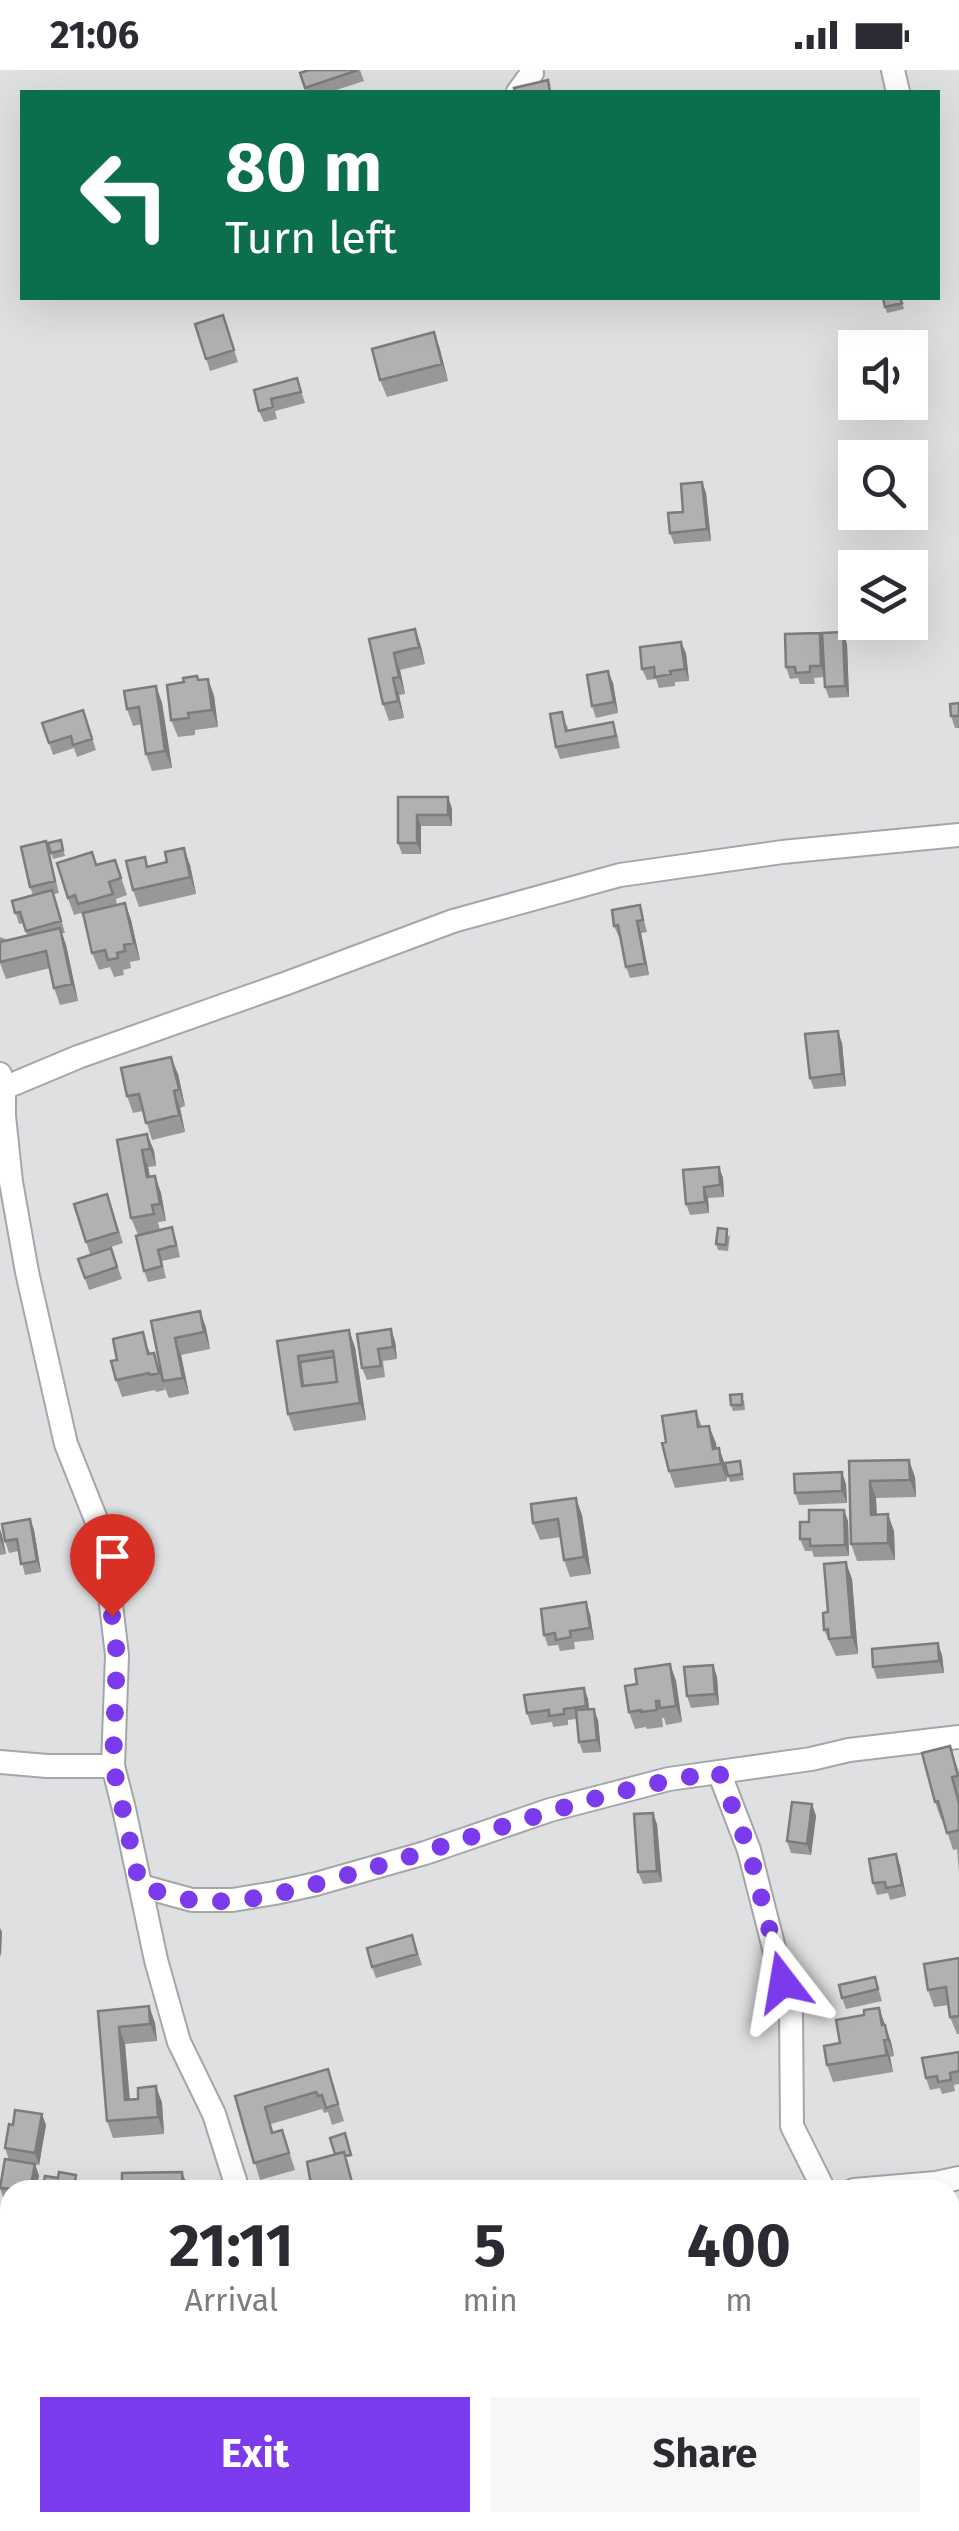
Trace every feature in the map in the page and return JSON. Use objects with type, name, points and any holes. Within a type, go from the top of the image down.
[{"type":"street","points":[[235,2180],[214,2114],[180,2042],[156,1960],[113,1766],[117,1655],[103,1537],[66,1444],[26,1272],[11,1182],[2,1081],[286,984],[453,921],[620,875],[782,852],[959,834]]},
{"type":"street","points":[[140,1886],[192,1900],[232,1900],[275,1893],[425,1853],[550,1810],[669,1779],[959,1737]]},
{"type":"street","points":[[0,1762],[113,1766]]},
{"type":"street","points":[[719,1772],[749,1850],[790,2014],[792,2126],[819,2180]]},
{"type":"building","points":[[358,70],[305,88],[300,73]]},
{"type":"building","points":[[548,80],[550,90],[514,90]]},
{"type":"building","points":[[883,300],[902,303],[885,307]]},
{"type":"building","points":[[223,315],[234,350],[206,359],[195,324]]},
{"type":"building","points":[[434,332],[442,364],[380,380],[372,349]]},
{"type":"building","points":[[297,378],[301,392],[271,399],[273,407],[259,411],[254,390]]},
{"type":"building","points":[[702,482],[707,529],[670,533],[668,513],[683,512],[681,484]]},
{"type":"building","points":[[415,629],[419,647],[394,653],[399,677],[393,678],[398,701],[383,704],[369,639]]},
{"type":"building","points":[[838,632],[838,640],[843,640],[845,686],[825,687],[822,633]]},
{"type":"building","points":[[820,633],[821,666],[796,673],[795,667],[786,667],[785,634]]},
{"type":"building","points":[[681,642],[685,669],[655,677],[654,667],[642,669],[640,647]]},
{"type":"building","points":[[608,671],[614,702],[592,706],[587,675]]},
{"type":"building","points":[[197,676],[198,680],[208,679],[212,710],[171,720],[167,685]]},
{"type":"building","points":[[156,686],[165,751],[146,754],[139,707],[127,709],[124,691]]},
{"type":"building","points":[[959,703],[959,716],[951,716],[950,704]]},
{"type":"building","points":[[83,710],[92,739],[73,745],[71,736],[49,743],[42,723]]},
{"type":"building","points":[[562,712],[566,731],[613,722],[616,736],[556,747],[550,714]]},
{"type":"building","points":[[398,797],[448,797],[448,815],[417,815],[417,843],[398,843]]},
{"type":"building","points":[[61,840],[63,850],[51,853],[48,843]]},
{"type":"building","points":[[46,841],[55,881],[30,887],[21,847]]},
{"type":"building","points":[[184,848],[190,877],[133,890],[126,861],[145,857],[147,867],[167,862],[165,852]]},
{"type":"building","points":[[92,852],[96,865],[115,860],[121,878],[109,882],[113,894],[78,904],[75,895],[68,898],[57,863]]},
{"type":"building","points":[[52,890],[61,921],[26,931],[12,901]]},
{"type":"building","points":[[125,903],[134,943],[124,945],[125,951],[117,953],[118,958],[108,960],[105,950],[92,953],[83,913]]},
{"type":"building","points":[[640,905],[643,920],[637,921],[645,963],[626,967],[612,910]]},
{"type":"building","points":[[60,928],[72,984],[54,988],[46,951],[0,962],[0,942]]},
{"type":"building","points":[[838,1031],[842,1074],[810,1078],[805,1034]]},
{"type":"building","points":[[171,1057],[179,1089],[174,1091],[179,1115],[146,1123],[139,1094],[127,1096],[121,1068]]},
{"type":"building","points":[[147,1134],[150,1149],[142,1150],[147,1177],[155,1176],[160,1204],[152,1205],[154,1214],[131,1218],[117,1140]]},
{"type":"building","points":[[719,1167],[720,1185],[704,1187],[705,1202],[686,1204],[683,1170]]},
{"type":"building","points":[[107,1194],[118,1232],[86,1242],[74,1204]]},
{"type":"building","points":[[172,1227],[176,1245],[158,1250],[162,1266],[144,1271],[136,1236]]},
{"type":"building","points":[[718,1228],[727,1229],[726,1245],[716,1244]]},
{"type":"building","points":[[111,1248],[117,1267],[85,1278],[78,1259]]},
{"type":"building","points":[[200,1311],[204,1332],[175,1338],[183,1378],[163,1381],[151,1321]]},
{"type":"building","points":[[391,1329],[393,1347],[378,1349],[381,1366],[362,1368],[357,1334]]},
{"type":"building","points":[[349,1330],[360,1403],[288,1414],[277,1341]],"holes":[[[333,1351],[337,1382],[302,1386],[298,1356]]]},
{"type":"building","points":[[143,1332],[148,1354],[154,1353],[159,1373],[116,1380],[111,1361],[117,1360],[113,1339]]},
{"type":"building","points":[[334,1357],[337,1382],[303,1386],[300,1362]]},
{"type":"building","points":[[742,1394],[742,1405],[731,1405],[730,1395]]},
{"type":"building","points":[[696,1411],[698,1427],[709,1426],[713,1449],[719,1448],[721,1464],[669,1471],[662,1443],[666,1442],[662,1416]]},
{"type":"building","points":[[909,1460],[910,1480],[870,1481],[871,1515],[888,1514],[888,1543],[851,1544],[849,1461]]},
{"type":"building","points":[[740,1461],[742,1474],[728,1476],[725,1463]]},
{"type":"building","points":[[842,1472],[842,1491],[795,1493],[794,1474]]},
{"type":"building","points":[[576,1498],[584,1557],[564,1560],[558,1519],[533,1523],[531,1504]]},
{"type":"building","points":[[809,1510],[844,1510],[845,1545],[810,1546],[810,1539],[800,1539],[800,1522],[809,1522]]},
{"type":"building","points":[[30,1519],[37,1561],[21,1564],[17,1539],[5,1541],[2,1524]]},
{"type":"building","points":[[846,1562],[852,1637],[829,1639],[828,1629],[824,1630],[823,1613],[828,1612],[824,1564]]},
{"type":"building","points":[[586,1602],[590,1628],[570,1631],[571,1637],[556,1640],[555,1633],[544,1635],[541,1609]]},
{"type":"building","points":[[938,1643],[939,1661],[873,1667],[872,1649]]},
{"type":"building","points":[[670,1664],[676,1706],[660,1708],[656,1701],[657,1710],[629,1712],[625,1686],[637,1684],[635,1669]]},
{"type":"building","points":[[713,1665],[715,1694],[687,1696],[684,1667]]},
{"type":"building","points":[[584,1688],[586,1706],[549,1716],[549,1710],[527,1713],[524,1695]]},
{"type":"building","points":[[594,1709],[597,1740],[579,1742],[576,1710]]},
{"type":"building","points":[[950,1746],[958,1776],[952,1777],[959,1803],[959,1830],[947,1833],[922,1753]]},
{"type":"building","points":[[792,1802],[812,1804],[807,1844],[787,1841]]},
{"type":"building","points":[[653,1813],[657,1871],[638,1872],[634,1814]]},
{"type":"building","points":[[896,1854],[902,1885],[886,1888],[885,1882],[873,1883],[869,1859]]},
{"type":"building","points":[[412,1935],[417,1954],[372,1967],[367,1948]]},
{"type":"building","points":[[959,1958],[959,2016],[950,2017],[946,1987],[928,1990],[924,1964]]},
{"type":"building","points":[[875,1977],[878,1989],[842,1998],[839,1985]]},
{"type":"building","points":[[149,2006],[150,2024],[119,2027],[125,2100],[138,2099],[138,2088],[156,2086],[158,2117],[107,2121],[98,2011]]},
{"type":"building","points":[[879,2008],[888,2039],[884,2040],[887,2055],[827,2065],[824,2046],[840,2043],[836,2020]]},
{"type":"building","points":[[959,2052],[959,2071],[950,2073],[951,2080],[938,2082],[937,2076],[926,2078],[922,2058]]},
{"type":"building","points":[[328,2069],[338,2104],[326,2108],[322,2095],[316,2092],[265,2107],[272,2133],[282,2130],[289,2153],[254,2163],[235,2096]]},
{"type":"building","points":[[15,2110],[42,2114],[35,2153],[5,2148]]},
{"type":"building","points":[[345,2133],[351,2155],[335,2154],[330,2138]]},
{"type":"building","points":[[344,2152],[351,2180],[310,2180],[307,2162]]},
{"type":"building","points":[[5,2159],[35,2164],[32,2180],[1,2180]]},
{"type":"building","points":[[59,2172],[76,2175],[75,2180],[44,2180],[45,2176],[58,2178]]},
{"type":"building","points":[[182,2172],[182,2180],[122,2180],[122,2173]]},
{"type":"route","points":[[112,1616],[117,1655],[113,1766],[140,1886],[192,1900],[232,1900],[275,1893],[425,1853],[550,1810],[669,1779],[719,1772],[749,1850],[783,1982]]}]
